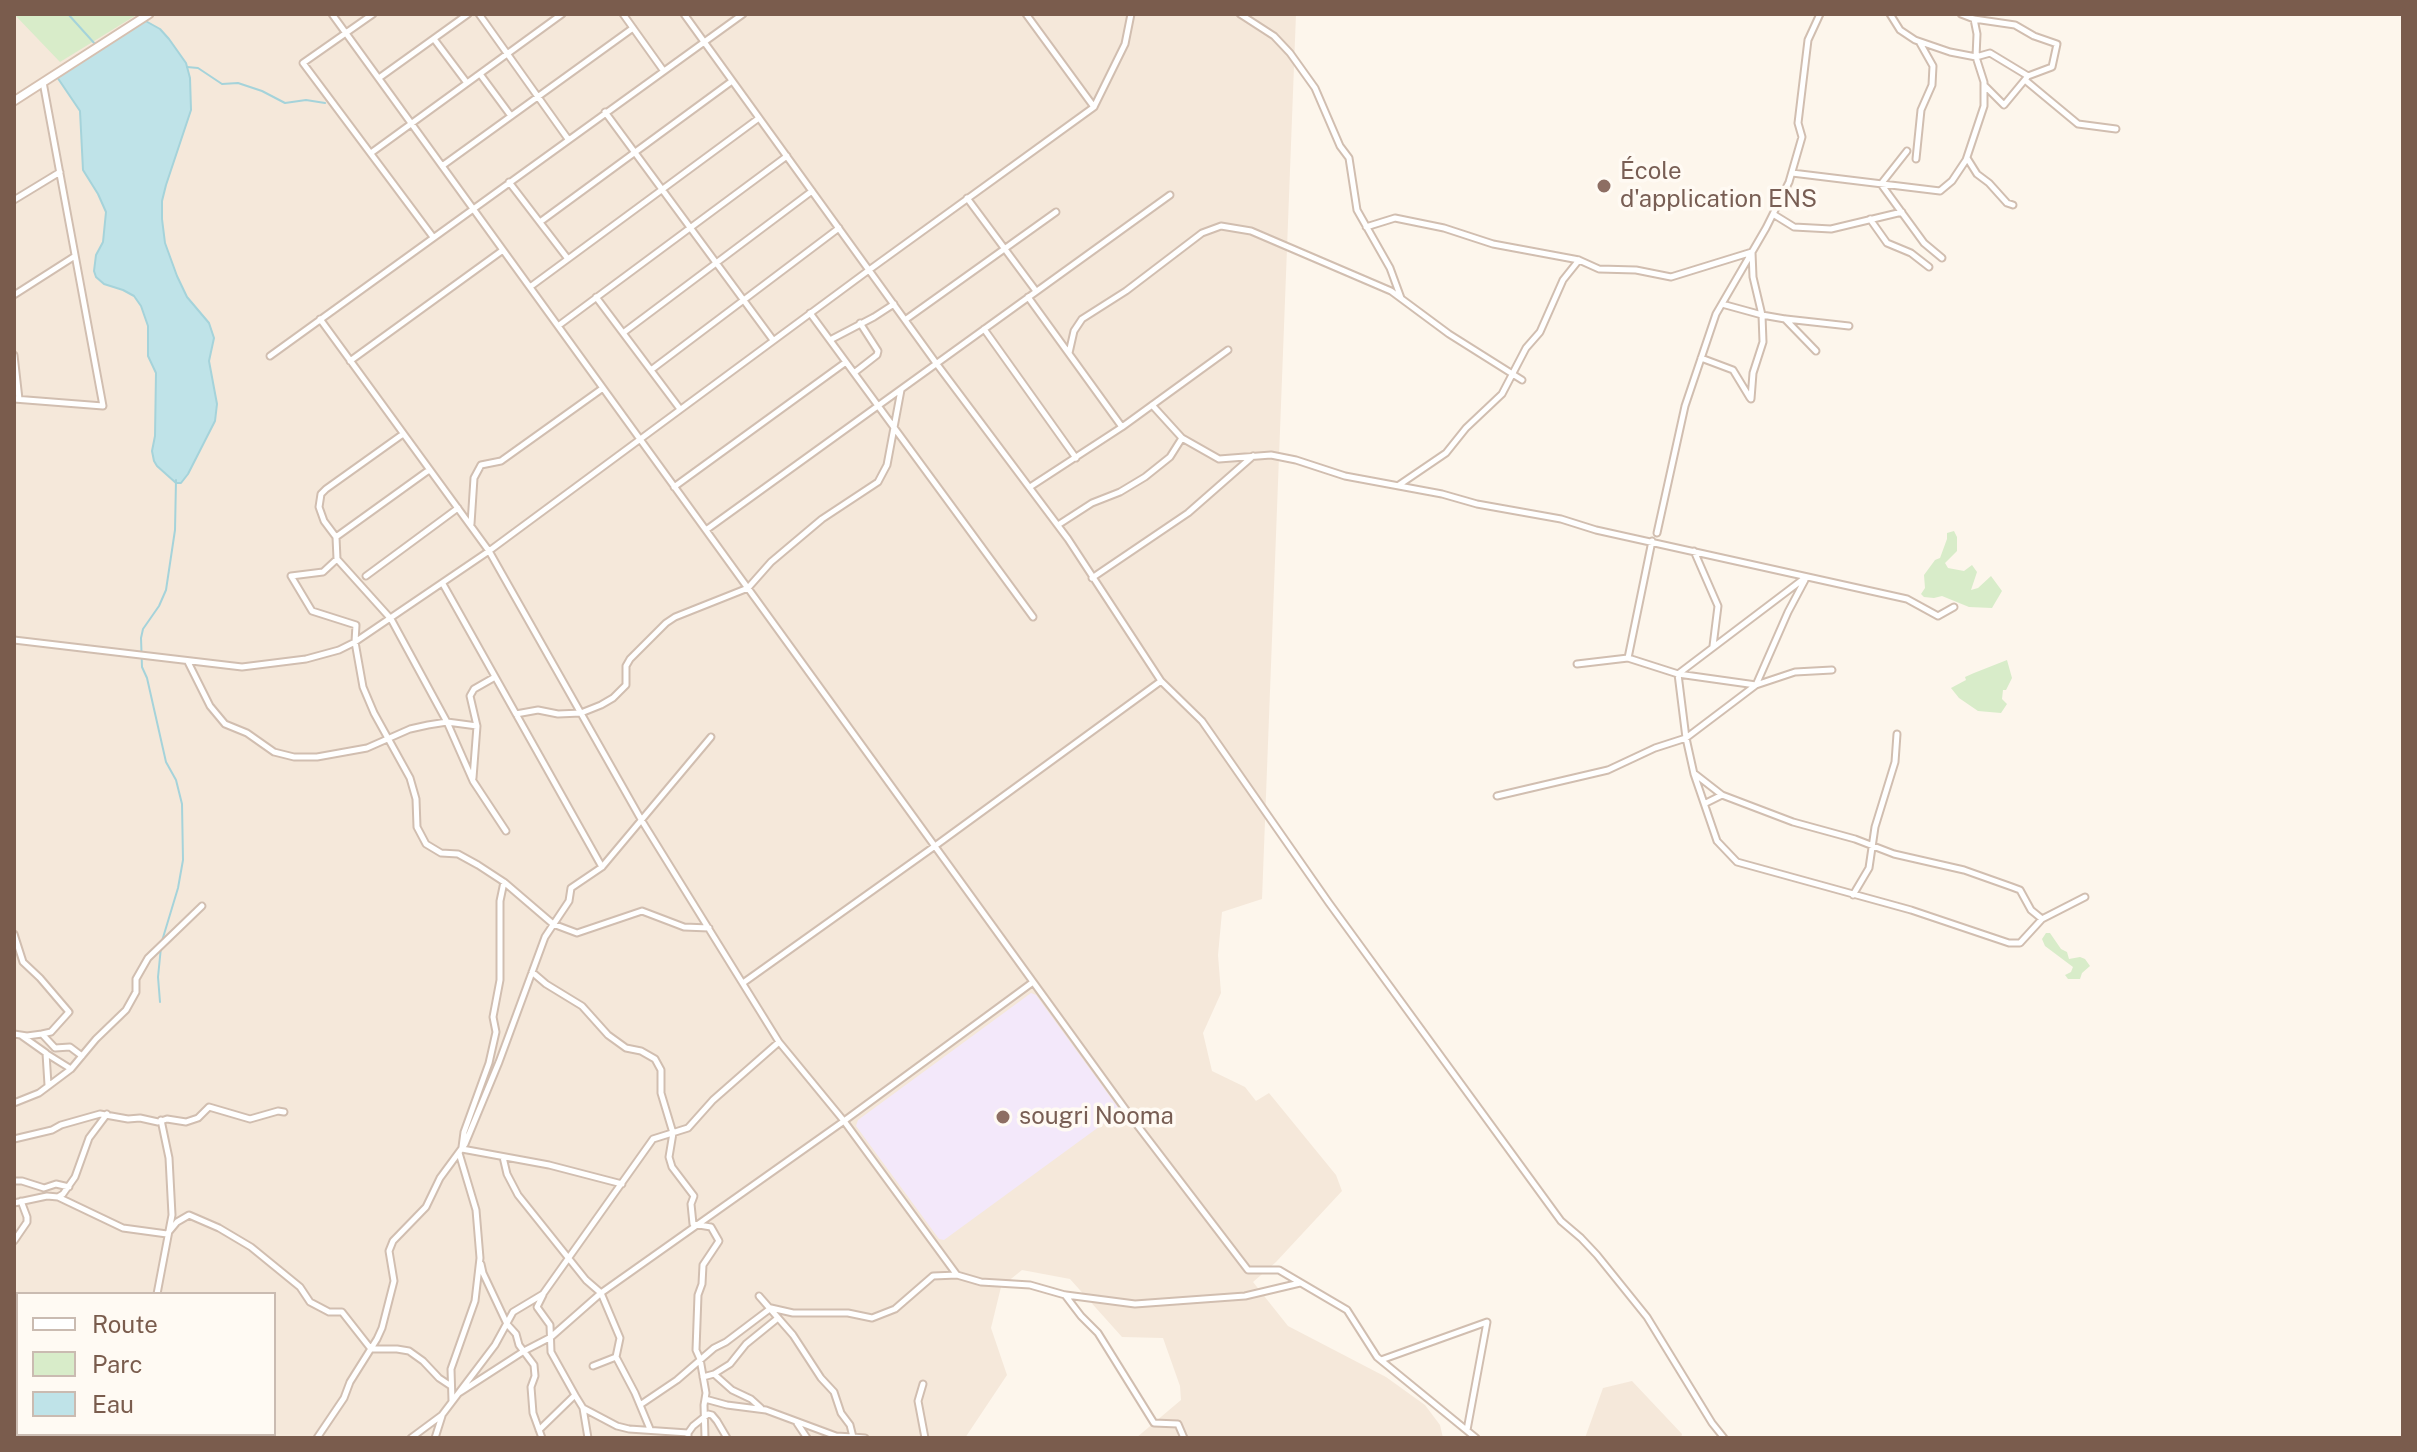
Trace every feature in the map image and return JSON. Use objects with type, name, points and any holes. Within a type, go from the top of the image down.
[{"type":"street","points":[[14,101],[149,14]]},
{"type":"street","points":[[332,14],[1131,1117],[1248,1270],[1279,1270],[1347,1310],[1381,1360],[1476,1438]]},
{"type":"street","points":[[373,14],[303,63],[433,237]]},
{"type":"street","points":[[379,78],[468,14]]},
{"type":"street","points":[[479,14],[568,139]]},
{"type":"street","points":[[370,153],[562,14]]},
{"type":"street","points":[[623,14],[663,70]]},
{"type":"street","points":[[684,14],[936,363],[1058,525],[1161,681],[1202,721],[1329,903],[1561,1221],[1597,1255],[1647,1317],[1724,1438]]},
{"type":"street","points":[[270,356],[743,14]]},
{"type":"street","points":[[1026,14],[1094,107]]},
{"type":"street","points":[[14,640],[242,667],[282,664],[323,655],[355,642],[489,551],[1094,107],[1125,44],[1131,14]]},
{"type":"street","points":[[1240,14],[1274,36],[1315,88],[1340,146],[1349,158],[1357,210],[1390,268],[1402,299]]},
{"type":"street","points":[[1657,533],[1685,406],[1716,314],[1773,214],[1792,173],[1802,137],[1798,123],[1808,40],[1820,14]]},
{"type":"street","points":[[1890,14],[1900,30],[1920,42],[1976,57],[1990,53],[2027,78],[2078,124],[2116,129]]},
{"type":"street","points":[[1961,14],[2015,25],[2057,44],[2052,67],[2027,78],[2004,105],[1984,85]]},
{"type":"street","points":[[1792,173],[1940,191],[1952,181],[1966,158],[1984,106],[1974,19]]},
{"type":"street","points":[[442,166],[633,28]]},
{"type":"street","points":[[434,39],[467,83]]},
{"type":"street","points":[[1916,159],[1921,110],[1932,85],[1933,66],[1920,42]]},
{"type":"street","points":[[480,74],[511,116]]},
{"type":"street","points":[[540,222],[732,81]]},
{"type":"street","points":[[14,355],[17,399],[103,406],[43,82]]},
{"type":"street","points":[[14,89],[23,95]]},
{"type":"street","points":[[605,112],[773,340]]},
{"type":"street","points":[[530,287],[759,118]]},
{"type":"street","points":[[1881,184],[1907,151]]},
{"type":"street","points":[[558,326],[787,156]]},
{"type":"street","points":[[1966,158],[1977,174],[2013,205]]},
{"type":"street","points":[[14,200],[60,172]]},
{"type":"street","points":[[509,182],[568,259]]},
{"type":"street","points":[[1881,184],[1924,243],[1942,258]]},
{"type":"street","points":[[623,333],[812,191]]},
{"type":"street","points":[[706,530],[1170,195]]},
{"type":"street","points":[[967,198],[1036,291]]},
{"type":"street","points":[[905,320],[1056,212]]},
{"type":"street","points":[[1773,214],[1794,227],[1831,229],[1902,212]]},
{"type":"street","points":[[1366,227],[1395,218],[1444,228],[1493,244],[1579,260],[1599,269],[1636,270],[1671,277],[1752,252]]},
{"type":"street","points":[[1870,219],[1887,243],[1911,253],[1929,267]]},
{"type":"street","points":[[1069,353],[1074,331],[1082,319],[1126,291],[1202,233],[1221,226],[1251,231],[1391,291],[1449,334],[1522,380]]},
{"type":"street","points":[[651,370],[839,228]]},
{"type":"street","points":[[350,361],[503,250]]},
{"type":"street","points":[[1701,358],[1733,370],[1751,399],[1753,373],[1763,342],[1752,252]]},
{"type":"street","points":[[14,295],[75,256]]},
{"type":"street","points":[[1398,486],[1446,453],[1466,428],[1502,394],[1526,348],[1540,332],[1563,280],[1579,260]]},
{"type":"street","points":[[596,297],[680,409]]},
{"type":"street","points":[[1028,297],[1122,427]]},
{"type":"street","points":[[830,340],[894,304]]},
{"type":"street","points":[[1722,304],[1785,319],[1849,326]]},
{"type":"street","points":[[810,313],[1033,617]]},
{"type":"street","points":[[320,319],[489,551],[642,821],[779,1042],[844,1121],[957,1275]]},
{"type":"street","points":[[1785,319],[1816,351]]},
{"type":"street","points":[[854,373],[878,351],[860,323]]},
{"type":"street","points":[[984,329],[1076,458]]},
{"type":"street","points":[[1030,487],[1122,427],[1228,350]]},
{"type":"street","points":[[674,487],[846,362]]},
{"type":"street","points":[[471,526],[474,478],[481,465],[501,461],[603,388]]},
{"type":"street","points":[[516,714],[538,710],[558,714],[581,713],[613,698],[626,685],[626,666],[630,659],[666,623],[748,588],[771,562],[822,519],[878,482],[887,465],[901,388]]},
{"type":"street","points":[[1152,405],[1182,438],[1219,459],[1271,455],[1296,460],[1345,476],[1561,519],[1596,530],[1907,599],[1938,616],[1954,607]]},
{"type":"street","points":[[403,434],[326,489],[321,494],[319,507],[324,521],[336,537],[337,559],[391,619],[447,722],[473,781],[506,831]]},
{"type":"street","points":[[1058,525],[1092,503],[1120,492],[1145,477],[1170,457],[1182,438]]},
{"type":"street","points":[[1092,578],[1188,513],[1253,456]]},
{"type":"street","points":[[336,537],[430,470]]},
{"type":"street","points":[[366,576],[458,508]]},
{"type":"street","points":[[1628,658],[1652,541]]},
{"type":"street","points":[[1694,551],[1718,606],[1713,647]]},
{"type":"street","points":[[337,559],[323,572],[291,576],[312,611],[356,625],[355,642],[363,687],[410,778],[416,799],[417,827],[426,844],[441,853],[458,854],[504,882],[553,924],[577,933],[642,911],[684,927],[709,928]]},
{"type":"street","points":[[1678,674],[1807,576]]},
{"type":"street","points":[[1756,685],[1807,576]]},
{"type":"street","points":[[443,584],[602,867]]},
{"type":"street","points":[[1577,664],[1628,658],[1678,674],[1756,685]]},
{"type":"street","points":[[188,661],[210,706],[225,724],[247,733],[274,752],[294,757],[317,757],[367,748],[410,729],[447,722],[477,726]]},
{"type":"street","points":[[1497,796],[1608,770],[1655,748],[1686,738],[1756,685],[1795,672],[1832,670]]},
{"type":"street","points":[[1678,674],[1694,774],[1717,841],[1737,862],[1911,910],[2009,943],[2020,943],[2042,919],[2085,897]]},
{"type":"street","points":[[473,781],[477,726],[470,696],[474,689],[495,677]]},
{"type":"street","points":[[743,983],[1161,681]]},
{"type":"street","points":[[1853,895],[1869,868],[1875,827],[1895,762],[1897,734]]},
{"type":"street","points":[[317,1438],[344,1398],[382,1328],[394,1281],[389,1251],[393,1241],[426,1207],[440,1178],[461,1151],[499,1062],[545,937],[569,901],[571,888],[602,867],[711,737]]},
{"type":"street","points":[[1694,774],[1722,795],[1793,822],[1844,835],[1894,854],[1964,870],[2020,890],[2031,910],[2042,919]]},
{"type":"street","points":[[1706,803],[1722,795]]},
{"type":"street","points":[[504,882],[500,901],[500,980],[493,1017],[496,1032],[464,1132],[461,1151],[476,1210],[483,1273],[507,1324],[534,1365],[535,1376],[531,1387],[533,1413],[542,1438]]},
{"type":"street","points":[[14,1101],[39,1093],[71,1069],[126,1010],[136,992],[136,979],[148,958],[202,906]]},
{"type":"street","points":[[14,934],[23,962],[69,1012],[51,1032],[17,1034]]},
{"type":"street","points":[[14,961],[20,956]]},
{"type":"street","points":[[532,972],[582,1006],[626,1048],[647,1053],[655,1059],[661,1070],[661,1093],[673,1133],[669,1157],[674,1172],[694,1196],[691,1212],[696,1226]]},
{"type":"street","points":[[459,1393],[551,1337],[601,1293],[1033,982]]},
{"type":"street","points":[[17,1034],[71,1069]]},
{"type":"street","points":[[42,1034],[55,1048],[70,1047],[82,1056]]},
{"type":"street","points":[[588,1438],[583,1408],[551,1352],[550,1325],[537,1307],[543,1294],[653,1139],[688,1128],[713,1100],[779,1042]]},
{"type":"street","points":[[46,1053],[48,1085]]},
{"type":"street","points":[[14,1139],[107,1114],[128,1119],[186,1122],[198,1118],[209,1107],[250,1119],[284,1112]]},
{"type":"street","points":[[58,1197],[75,1177],[89,1138],[107,1114]]},
{"type":"street","points":[[157,1292],[172,1215],[169,1158],[161,1120]]},
{"type":"street","points":[[461,1151],[549,1165],[622,1184]]},
{"type":"street","points":[[503,1157],[507,1174],[518,1195],[586,1280],[601,1293],[620,1338],[616,1357],[650,1429]]},
{"type":"street","points":[[14,1181],[44,1188],[56,1184],[69,1187]]},
{"type":"street","points":[[14,1203],[47,1196],[58,1197],[123,1228],[167,1234]]},
{"type":"street","points":[[15,1238],[27,1222],[21,1201]]},
{"type":"street","points":[[167,1234],[177,1222],[189,1215],[219,1228],[251,1247],[300,1287],[310,1302],[329,1312],[342,1312],[371,1349],[409,1351],[451,1386]]},
{"type":"street","points":[[696,1226],[711,1227],[719,1241],[703,1265],[698,1295],[696,1350],[706,1393],[705,1438]]},
{"type":"street","points":[[452,1402],[451,1369],[475,1301],[480,1258]]},
{"type":"street","points":[[640,1405],[771,1308],[793,1313],[848,1313],[872,1318],[895,1309],[933,1276],[957,1275],[981,1282],[1030,1285],[1065,1295],[1135,1304],[1245,1296],[1300,1283]]},
{"type":"street","points":[[411,1438],[442,1415],[495,1345],[513,1312],[543,1294]]},
{"type":"street","points":[[1065,1295],[1098,1333],[1154,1423],[1178,1424],[1184,1438]]},
{"type":"street","points":[[759,1296],[793,1335],[834,1392],[853,1437]]},
{"type":"street","points":[[703,1377],[730,1364],[746,1344],[778,1318]]},
{"type":"street","points":[[1381,1360],[1487,1322],[1467,1430]]},
{"type":"street","points":[[593,1366],[616,1357]]},
{"type":"street","points":[[714,1374],[761,1409]]},
{"type":"street","points":[[923,1384],[918,1401],[925,1438]]},
{"type":"street","points":[[539,1430],[575,1395]]},
{"type":"street","points":[[705,1399],[761,1409],[843,1438],[865,1438]]},
{"type":"street","points":[[583,1408],[617,1426],[688,1435],[704,1416],[712,1415],[727,1438]]},
{"type":"street","points":[[435,1438],[442,1415]]},
{"type":"street","points":[[796,1422],[807,1438]]},
{"type":"street","points":[[636,1438],[642,1431]]},
{"type":"shaded area","points":[[14,14],[1296,14],[1262,899],[1222,912],[1218,955],[1221,993],[1203,1033],[1212,1071],[1245,1087],[1256,1101],[1269,1093],[1336,1175],[1342,1191],[1276,1262],[1253,1282],[1288,1326],[1386,1377],[1425,1405],[1440,1425],[1443,1438],[1136,1438],[1181,1400],[1180,1386],[1163,1338],[1122,1337],[1070,1279],[1022,1270],[1001,1287],[991,1328],[1007,1375],[965,1438],[14,1438]]},
{"type":"shaded area","points":[[1031,993],[1036,995],[1119,1109],[1118,1113],[944,1240],[939,1239],[856,1126],[858,1120]]},
{"type":"shaded area","points":[[1632,1381],[1682,1434],[1681,1438],[1585,1438],[1603,1388]]},
{"type":"green space","points":[[14,14],[138,14],[60,62]]},
{"type":"green space","points":[[1954,531],[1957,551],[1945,563],[1948,568],[1964,571],[1972,565],[1977,572],[1971,590],[1991,576],[2002,591],[1992,608],[1969,607],[1942,596],[1934,598],[1921,594],[1925,588],[1924,575],[1940,558],[1947,533]]},
{"type":"green space","points":[[2007,660],[2012,678],[2003,690],[2002,699],[2007,704],[2001,713],[1978,711],[1959,698],[1951,688],[1966,680],[1965,677]]},
{"type":"green space","points":[[2050,933],[2061,949],[2067,952],[2069,959],[2085,959],[2090,966],[2080,979],[2068,979],[2065,975],[2073,967],[2045,946],[2042,939]]},
{"type":"water","points":[[142,19],[160,29],[169,39],[186,63],[190,78],[191,110],[166,185],[162,219],[165,243],[177,276],[187,297],[209,323],[214,338],[209,361],[217,404],[215,421],[181,483],[176,483],[154,461],[156,373],[148,356],[148,326],[141,306],[134,296],[104,284],[94,271],[96,255],[103,242],[106,212],[83,170],[80,111],[55,74]]},
{"type":"waterway","points":[[68,14],[95,44]]},
{"type":"waterway","points":[[187,67],[198,68],[222,84],[238,83],[285,103],[306,100],[325,103]]},
{"type":"waterway","points":[[162,941],[183,860],[182,804],[176,780],[166,762],[142,667],[141,638],[166,590],[175,530],[176,480]]},
{"type":"waterway","points":[[160,1002],[158,977],[161,947]]},
{"type":"place","name":"École d'application ENS","points":[[1604,186]]},
{"type":"place","name":"sougri Nooma","points":[[1003,1117]]}]
